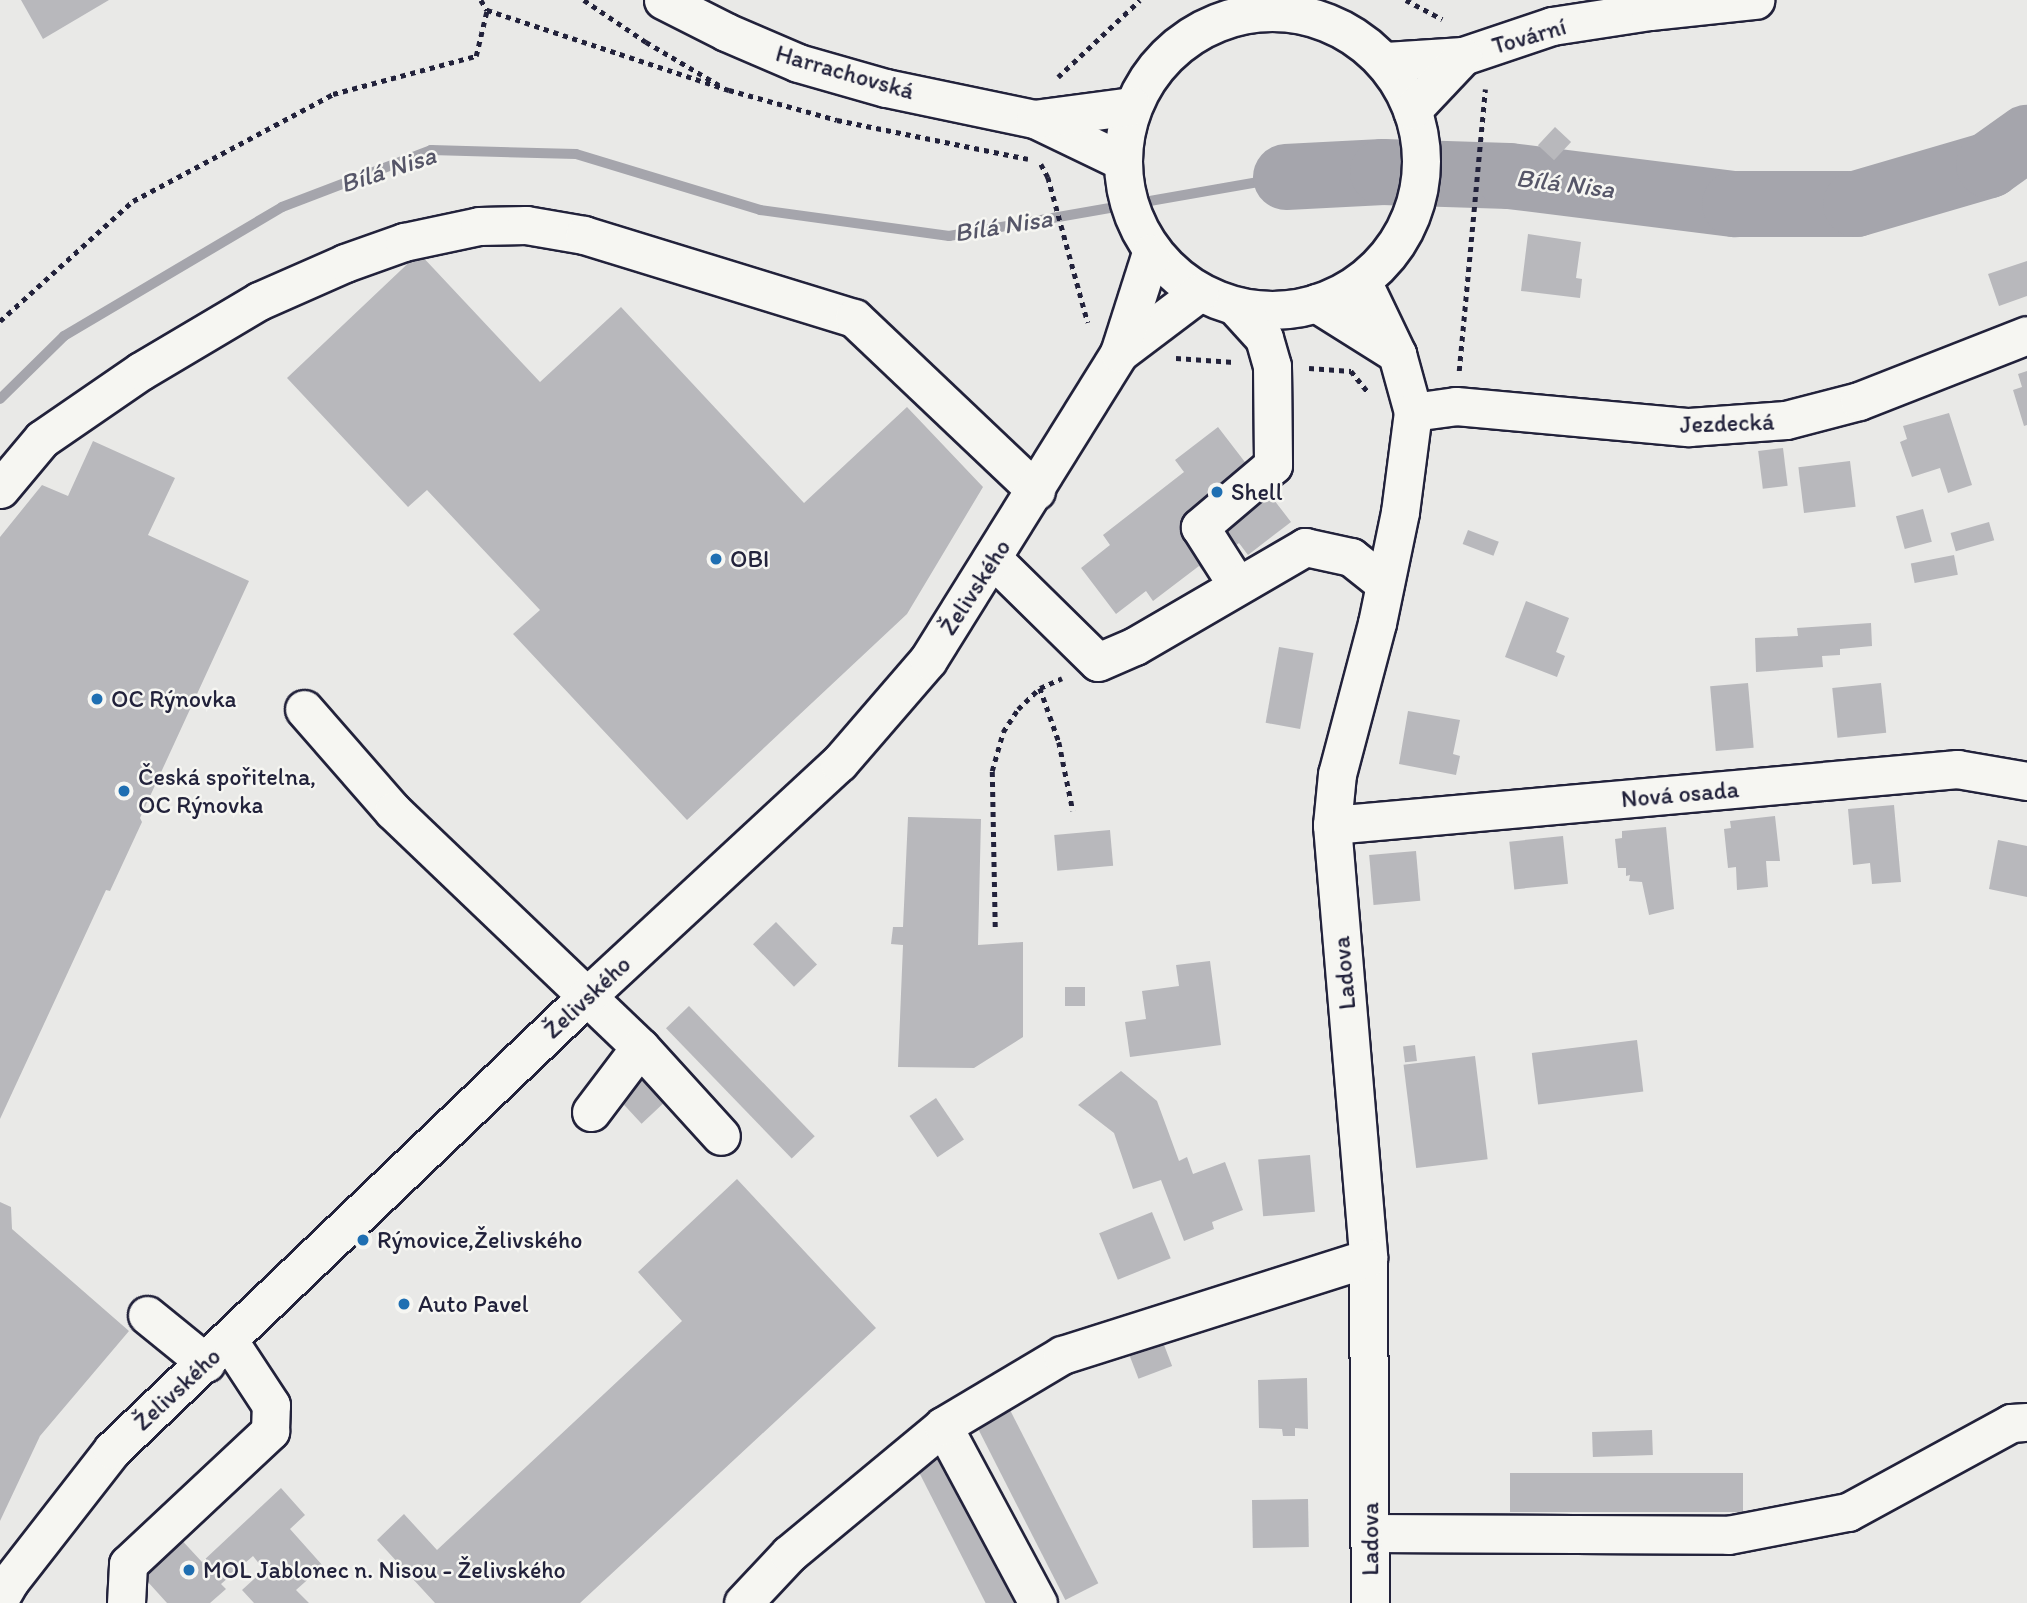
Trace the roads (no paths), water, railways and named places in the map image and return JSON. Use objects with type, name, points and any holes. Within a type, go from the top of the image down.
[{"type":"street","name":"Harrachovská","points":[[663,0],[726,32],[830,73],[1035,119],[1122,161]]},
{"type":"street","points":[[1187,37],[1200,0]]},
{"type":"street","name":"Tovární","points":[[1387,61],[1463,56],[1552,26],[1650,11],[1755,0]]},
{"type":"street","points":[[1272,6],[1313,18],[1346,32],[1387,61],[1416,126],[1421,172],[1415,202],[1401,235],[1363,283],[1316,303],[1276,310],[1236,306],[1200,292],[1146,245],[1127,200],[1122,161],[1132,106],[1146,80],[1164,57],[1187,37],[1213,23],[1272,6]]},
{"type":"street","points":[[1416,126],[1463,56]]},
{"type":"street","name":"Harrachovská","points":[[1035,119],[1132,106]]},
{"type":"street","points":[[0,489],[42,439],[141,371],[259,301],[345,262],[404,242],[479,226],[526,225],[584,235],[854,318],[1036,491]]},
{"type":"street","name":"Želivského","points":[[0,1598],[10,1581],[113,1450],[586,997],[839,763],[928,660],[1036,491],[1107,343],[1146,245]]},
{"type":"street","name":"Ladova","points":[[1363,283],[1397,354],[1413,412],[1410,453],[1385,584],[1337,774],[1332,825],[1368,1258],[1370,1603]]},
{"type":"street","name":"Želivského","points":[[1107,343],[1200,292]]},
{"type":"street","points":[[1316,303],[1397,354]]},
{"type":"street","points":[[1236,306],[1264,338],[1272,366],[1273,465],[1200,527],[1237,585]]},
{"type":"street","name":"Jezdecká","points":[[1413,412],[1456,406],[1689,427],[1786,420],[1859,401],[2027,335]]},
{"type":"street","points":[[992,558],[1098,662],[1135,646],[1305,547],[1351,557],[1385,584]]},
{"type":"street","points":[[304,709],[393,811],[640,1047],[721,1136]]},
{"type":"street","name":"Nová osada","points":[[1332,825],[1957,769],[2027,781]]},
{"type":"street","points":[[591,1112],[640,1047]]},
{"type":"street","points":[[743,1603],[789,1554],[943,1426],[1062,1355],[1368,1258]]},
{"type":"street","points":[[126,1603],[128,1564],[270,1431],[271,1405],[217,1352],[147,1315]]},
{"type":"street","points":[[1370,1533],[1728,1535],[1848,1512],[2011,1423],[2027,1422]]},
{"type":"street","points":[[943,1426],[1038,1603]]},
{"type":"waterway","name":"Bílá Nisa","points":[[1286,177],[1383,172],[1509,176],[1735,204],[1856,204],[1989,165],[2027,138]]},
{"type":"waterway","name":"Bílá Nisa","points":[[0,399],[64,336],[282,207],[431,150],[576,154],[760,210],[949,236],[1286,177]]},
{"type":"place","name":"Shell","points":[[1217,492]]},
{"type":"place","name":"OBI","points":[[716,559]]},
{"type":"place","name":"OC Rýnovka","points":[[97,699]]},
{"type":"place","name":"Česká spořitelna, OC Rýnovka","points":[[124,791]]},
{"type":"place","name":"Rýnovice,Želivského","points":[[363,1240]]},
{"type":"place","name":"Auto Pavel","points":[[404,1304]]},
{"type":"place","name":"MOL Jablonec n. Nisou - Želivského","points":[[189,1570]]}]
